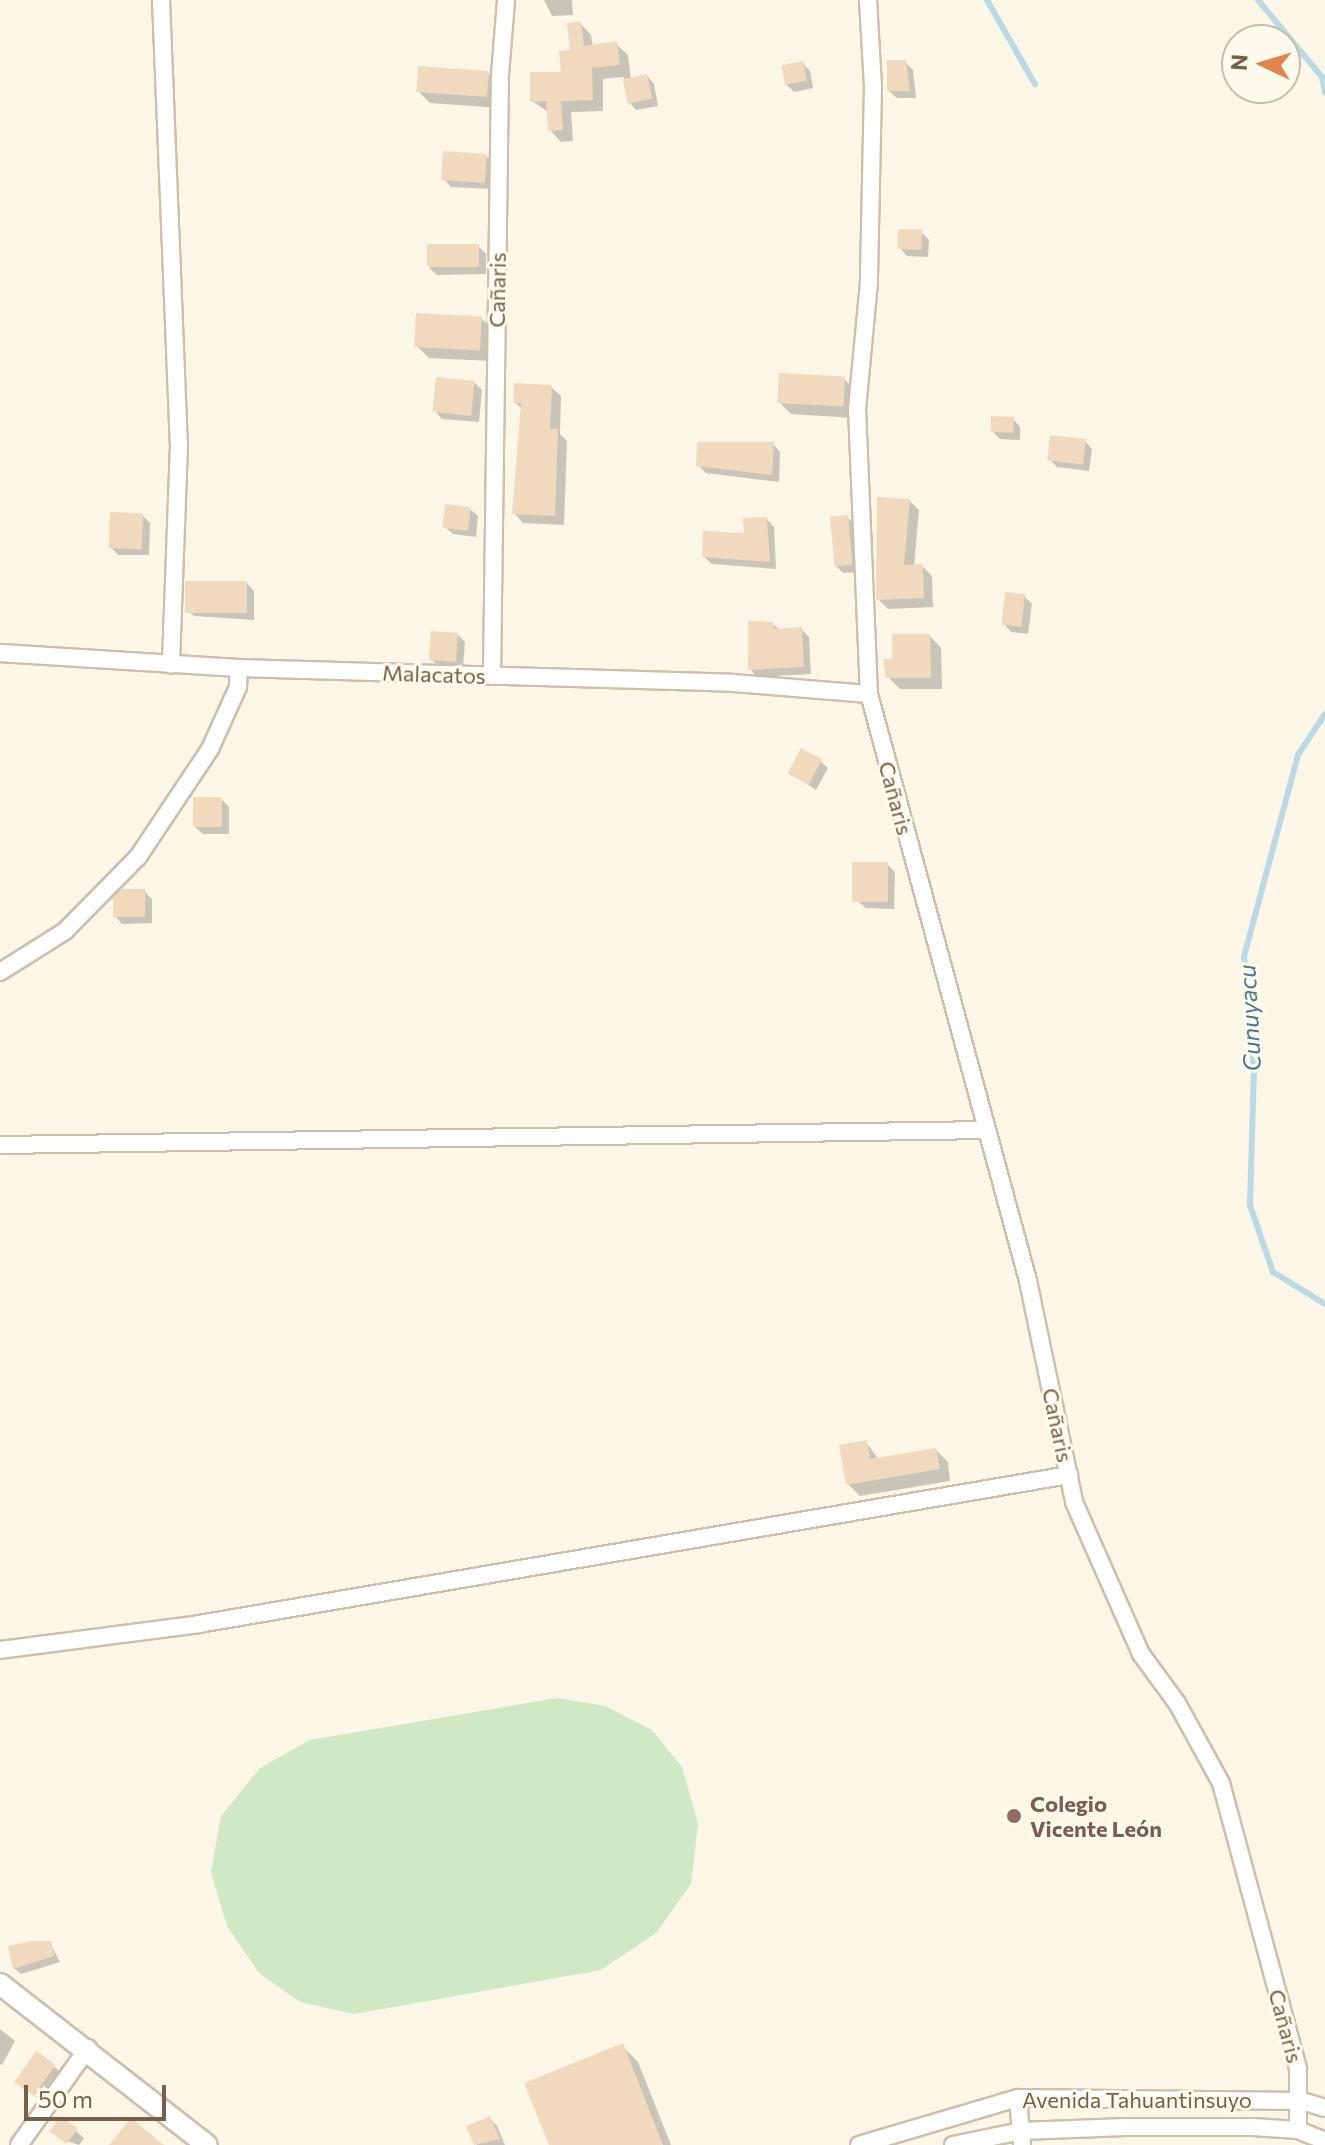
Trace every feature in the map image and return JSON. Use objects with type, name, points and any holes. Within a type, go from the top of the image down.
[{"type":"street","points":[[161,0],[179,444],[171,665]]},
{"type":"street","name":"Cañaris","points":[[492,676],[500,75],[506,0]]},
{"type":"street","name":"Cañaris","points":[[868,0],[873,86],[869,282],[857,409],[869,694],[1028,1281],[1074,1502],[1124,1620],[1221,1783],[1302,2101],[1298,2130]]},
{"type":"street","name":"Malacatos","points":[[0,653],[239,668],[733,683],[869,694]]},
{"type":"street","points":[[0,972],[65,931],[138,857],[210,749],[238,687],[239,668]]},
{"type":"street","points":[[0,1145],[987,1130]]},
{"type":"street","points":[[0,1650],[199,1624],[1069,1475]]},
{"type":"street","points":[[0,1984],[88,2048],[194,2141]]},
{"type":"street","points":[[19,2145],[88,2048]]},
{"type":"street","points":[[1018,2098],[1021,2138]]},
{"type":"street","name":"Avenida Tahuantinsuyo","points":[[859,2145],[1018,2098],[1302,2101],[1325,2108]]},
{"type":"street","name":"Avenida Tahuantinsuyo","points":[[953,2145],[1021,2138],[1298,2130],[1325,2141]]},
{"type":"green space","points":[[557,1698],[605,1706],[652,1730],[682,1767],[698,1824],[691,1884],[656,1933],[601,1970],[354,2014],[300,2002],[259,1973],[227,1926],[211,1872],[221,1816],[260,1768],[310,1740]]},
{"type":"building","points":[[581,21],[584,46],[617,41],[620,65],[592,68],[593,100],[561,101],[563,130],[548,131],[546,101],[530,102],[530,72],[561,72],[559,51],[570,50],[567,23]]},
{"type":"building","points":[[887,60],[906,60],[910,91],[887,91]]},
{"type":"building","points":[[803,61],[807,81],[785,85],[781,65]]},
{"type":"building","points":[[418,66],[489,71],[487,97],[416,92]]},
{"type":"building","points":[[647,74],[652,98],[628,104],[623,79]]},
{"type":"building","points":[[443,151],[487,154],[485,183],[441,180]]},
{"type":"building","points":[[898,229],[922,230],[921,250],[897,249]]},
{"type":"building","points":[[427,244],[479,244],[479,267],[427,267]]},
{"type":"building","points":[[416,313],[482,316],[480,350],[414,347]]},
{"type":"building","points":[[779,373],[845,376],[843,406],[777,403]]},
{"type":"building","points":[[436,377],[475,381],[471,416],[432,412]]},
{"type":"building","points":[[514,383],[552,385],[550,429],[558,429],[555,516],[512,514],[521,403],[513,403]]},
{"type":"building","points":[[991,416],[1014,417],[1013,433],[990,432]]},
{"type":"building","points":[[1050,435],[1086,439],[1083,465],[1047,461]]},
{"type":"building","points":[[697,442],[774,442],[772,475],[696,466]]},
{"type":"building","points":[[877,497],[910,499],[904,565],[923,564],[924,598],[876,600]]},
{"type":"building","points":[[445,504],[471,507],[468,531],[442,528]]},
{"type":"building","points":[[110,512],[143,513],[142,549],[109,548]]},
{"type":"building","points":[[848,515],[852,565],[834,566],[830,517]]},
{"type":"building","points":[[767,517],[770,562],[702,557],[703,531],[744,533],[743,518]]},
{"type":"building","points":[[185,581],[247,581],[247,613],[185,613]]},
{"type":"building","points":[[1005,592],[1025,594],[1021,627],[1002,625]]},
{"type":"building","points":[[748,621],[774,622],[774,629],[802,627],[804,667],[748,670]]},
{"type":"building","points":[[431,631],[458,633],[456,662],[429,660]]},
{"type":"building","points":[[892,634],[930,634],[931,678],[886,678],[883,659],[892,659]]},
{"type":"building","points":[[801,748],[822,759],[809,785],[787,774]]},
{"type":"building","points":[[193,797],[222,797],[222,827],[193,827]]},
{"type":"building","points":[[852,862],[888,862],[888,902],[852,902]]},
{"type":"building","points":[[121,889],[145,889],[145,917],[113,917],[113,898]]},
{"type":"building","points":[[867,1440],[870,1459],[936,1448],[940,1469],[846,1485],[839,1445]]},
{"type":"building","points":[[51,1941],[54,1956],[13,1969],[8,1946]]},
{"type":"building","points":[[623,2043],[663,2145],[549,2145],[524,2083]]},
{"type":"building","points":[[36,2051],[56,2065],[34,2096],[14,2082]]},
{"type":"building","points":[[61,2116],[78,2129],[66,2144],[50,2131]]},
{"type":"building","points":[[490,2116],[500,2139],[474,2145],[466,2126]]},
{"type":"building","points":[[131,2118],[164,2145],[109,2145]]},
{"type":"waterway","points":[[987,0],[1035,84]]},
{"type":"waterway","name":"Cunuyacu","points":[[1258,0],[1322,77],[1325,93]]},
{"type":"waterway","name":"Cunuyacu","points":[[1325,714],[1298,755],[1244,957],[1254,1069],[1250,1205],[1273,1272],[1325,1304]]},
{"type":"place","name":"Colegio Vicente León","points":[[1014,1816]]}]
